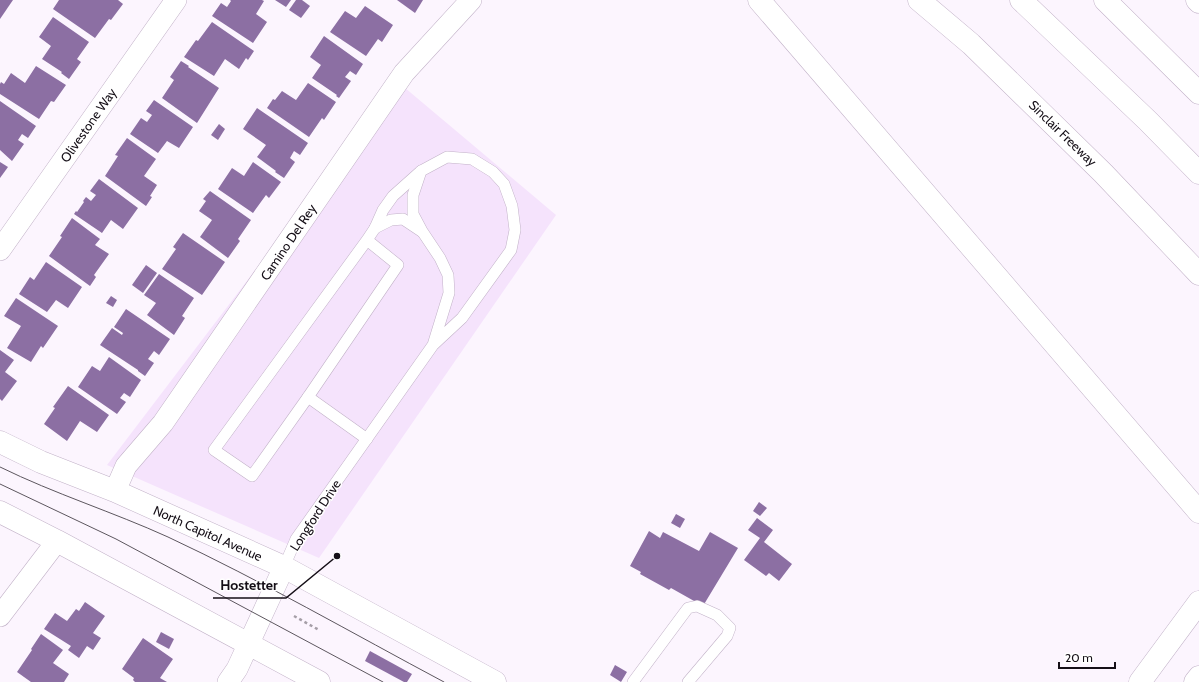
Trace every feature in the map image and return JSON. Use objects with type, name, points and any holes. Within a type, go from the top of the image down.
[{"type":"main road","points":[[759,0],[1199,512]]},
{"type":"main road","name":"Sinclair Freeway","points":[[919,0],[971,44],[1098,167],[1199,274]]},
{"type":"main road","points":[[1021,0],[1148,121],[1199,173]]},
{"type":"main road","points":[[1105,0],[1199,93]]},
{"type":"main road","name":"North Capitol Avenue","points":[[0,442],[41,462],[115,491],[284,567],[495,682]]},
{"type":"main road","points":[[0,512],[57,541],[319,682]]},
{"type":"main road","points":[[1140,682],[1199,602]]},
{"type":"main road","points":[[1195,682],[1199,676]]},
{"type":"street","name":"Olivestone Way","points":[[0,250],[176,0]]},
{"type":"street","name":"Camino Del Rey","points":[[115,491],[126,466],[163,423],[404,74],[471,0]]},
{"type":"street","points":[[0,616],[57,541]]},
{"type":"street","name":"Longford Drive","points":[[228,682],[237,670],[284,567]]},
{"type":"lane","points":[[367,240],[398,265],[252,476],[214,450],[367,240],[375,228],[383,210],[393,196],[421,171],[447,157],[472,159],[493,172],[504,184],[512,206],[515,230],[511,250],[462,318],[433,345]]},
{"type":"lane","points":[[421,171],[413,195],[413,214],[422,231],[440,258],[448,275],[449,293],[433,345]]},
{"type":"lane","points":[[375,228],[391,220],[403,219],[422,231]]},
{"type":"lane","name":"Longford Drive","points":[[284,567],[296,539],[433,345]]},
{"type":"lane","points":[[308,397],[367,439]]},
{"type":"lane","points":[[633,682],[688,608],[697,606],[717,615],[730,628],[727,636],[688,682]]},
{"type":"path","points":[[294,616],[319,630]]},
{"type":"shaded area","points":[[398,82],[556,215],[319,558],[107,465]]},
{"type":"building","points":[[0,0],[13,0],[0,19]]},
{"type":"building","points":[[59,0],[118,0],[123,4],[111,20],[109,19],[95,38],[53,9]]},
{"type":"building","points":[[230,0],[264,1],[256,14],[267,22],[253,43],[212,16],[221,3],[227,7],[231,1]]},
{"type":"building","points":[[275,0],[291,0],[286,7]]},
{"type":"building","points":[[296,0],[302,0],[310,6],[301,18],[289,10]]},
{"type":"building","points":[[397,0],[423,0],[415,13]]},
{"type":"building","points":[[365,6],[393,25],[382,42],[378,39],[366,56],[330,32],[345,11],[356,18]]},
{"type":"building","points":[[53,17],[89,42],[77,59],[81,62],[69,79],[61,73],[62,72],[42,59],[51,46],[39,37]]},
{"type":"building","points":[[212,22],[254,51],[248,60],[246,58],[239,69],[225,59],[214,76],[184,57],[196,40],[198,41]]},
{"type":"building","points":[[324,36],[363,64],[356,75],[350,71],[345,77],[351,81],[339,98],[336,96],[337,95],[312,78],[321,65],[310,57]]},
{"type":"building","points":[[181,61],[219,88],[197,123],[162,98],[174,80],[170,77]]},
{"type":"building","points":[[36,66],[66,85],[54,102],[51,101],[39,119],[0,94],[1,82],[4,84],[11,73],[25,83]]},
{"type":"building","points":[[308,83],[336,102],[324,120],[322,118],[309,137],[267,108],[273,99],[275,100],[282,91],[296,100]]},
{"type":"building","points":[[154,100],[193,127],[179,148],[167,141],[158,153],[130,134],[141,118],[147,122],[152,115],[146,111]]},
{"type":"building","points":[[0,101],[36,126],[28,138],[22,134],[18,140],[24,144],[12,161],[0,150]]},
{"type":"building","points":[[257,108],[308,143],[300,155],[294,151],[290,158],[295,162],[284,178],[257,157],[266,145],[243,129]]},
{"type":"building","points":[[219,124],[225,129],[218,140],[211,135]]},
{"type":"building","points":[[127,138],[156,159],[144,176],[157,185],[146,206],[105,176],[118,156],[115,155]]},
{"type":"building","points":[[0,162],[8,167],[0,178]]},
{"type":"building","points":[[253,162],[281,182],[269,198],[266,195],[253,213],[218,189],[232,168],[244,176]]},
{"type":"building","points":[[99,179],[138,208],[123,229],[111,220],[102,233],[74,214],[76,211],[77,212],[86,197],[91,201],[96,195],[90,191]]},
{"type":"building","points":[[210,191],[251,220],[238,239],[240,241],[228,258],[200,237],[212,220],[199,211],[206,201],[203,199]]},
{"type":"building","points":[[72,218],[100,239],[95,245],[109,254],[94,275],[96,277],[90,286],[49,256],[62,237],[60,236]]},
{"type":"building","points":[[183,233],[225,262],[202,295],[162,269],[176,249],[173,247]]},
{"type":"building","points":[[46,262],[82,287],[68,308],[56,300],[47,312],[19,294],[30,277],[34,280]]},
{"type":"building","points":[[146,265],[157,273],[143,293],[132,285]]},
{"type":"building","points":[[159,274],[194,298],[182,316],[185,318],[174,335],[147,315],[156,303],[144,295]]},
{"type":"building","points":[[111,296],[117,300],[113,307],[106,303]]},
{"type":"building","points":[[16,298],[58,326],[43,348],[41,346],[31,362],[7,348],[21,326],[4,316]]},
{"type":"building","points":[[126,309],[170,339],[159,355],[154,351],[148,359],[154,363],[145,376],[100,345],[112,328],[122,335],[123,333],[114,327]]},
{"type":"building","points":[[0,350],[14,360],[5,372],[17,381],[2,401],[0,399]]},
{"type":"building","points":[[109,357],[141,380],[130,397],[124,393],[120,398],[126,402],[117,414],[78,387],[92,366],[100,371]]},
{"type":"building","points":[[68,386],[109,415],[97,432],[80,421],[67,441],[44,424],[55,408],[53,407]]},
{"type":"building","points":[[759,502],[767,508],[760,516],[753,511]]},
{"type":"building","points":[[676,514],[685,519],[680,528],[671,523]]},
{"type":"building","points":[[757,518],[773,530],[764,542],[792,564],[779,581],[769,573],[766,576],[744,560],[760,538],[748,530]]},
{"type":"building","points":[[649,531],[660,538],[663,532],[699,551],[710,532],[738,548],[703,606],[671,588],[669,590],[640,574],[641,572],[630,566]]},
{"type":"building","points":[[85,602],[105,616],[93,633],[101,638],[93,650],[87,646],[79,658],[68,650],[71,646],[44,629],[55,613],[67,621],[76,609],[79,611]]},
{"type":"building","points":[[161,632],[174,639],[169,649],[156,642]]},
{"type":"building","points":[[41,634],[63,650],[53,663],[69,674],[64,682],[31,682],[17,672]]},
{"type":"building","points":[[143,638],[173,659],[160,678],[167,682],[135,682],[133,680],[134,678],[122,669]]},
{"type":"building","points":[[370,651],[412,674],[407,682],[404,682],[365,661]]},
{"type":"building","points":[[615,665],[627,672],[621,682],[610,675]]},
{"type":"tram line","points":[[0,467],[42,486],[168,537],[272,589],[444,682]]},
{"type":"tram line","points":[[0,484],[116,539],[383,682]]},
{"type":"place","name":"Hostetter","points":[[337,556]]}]
